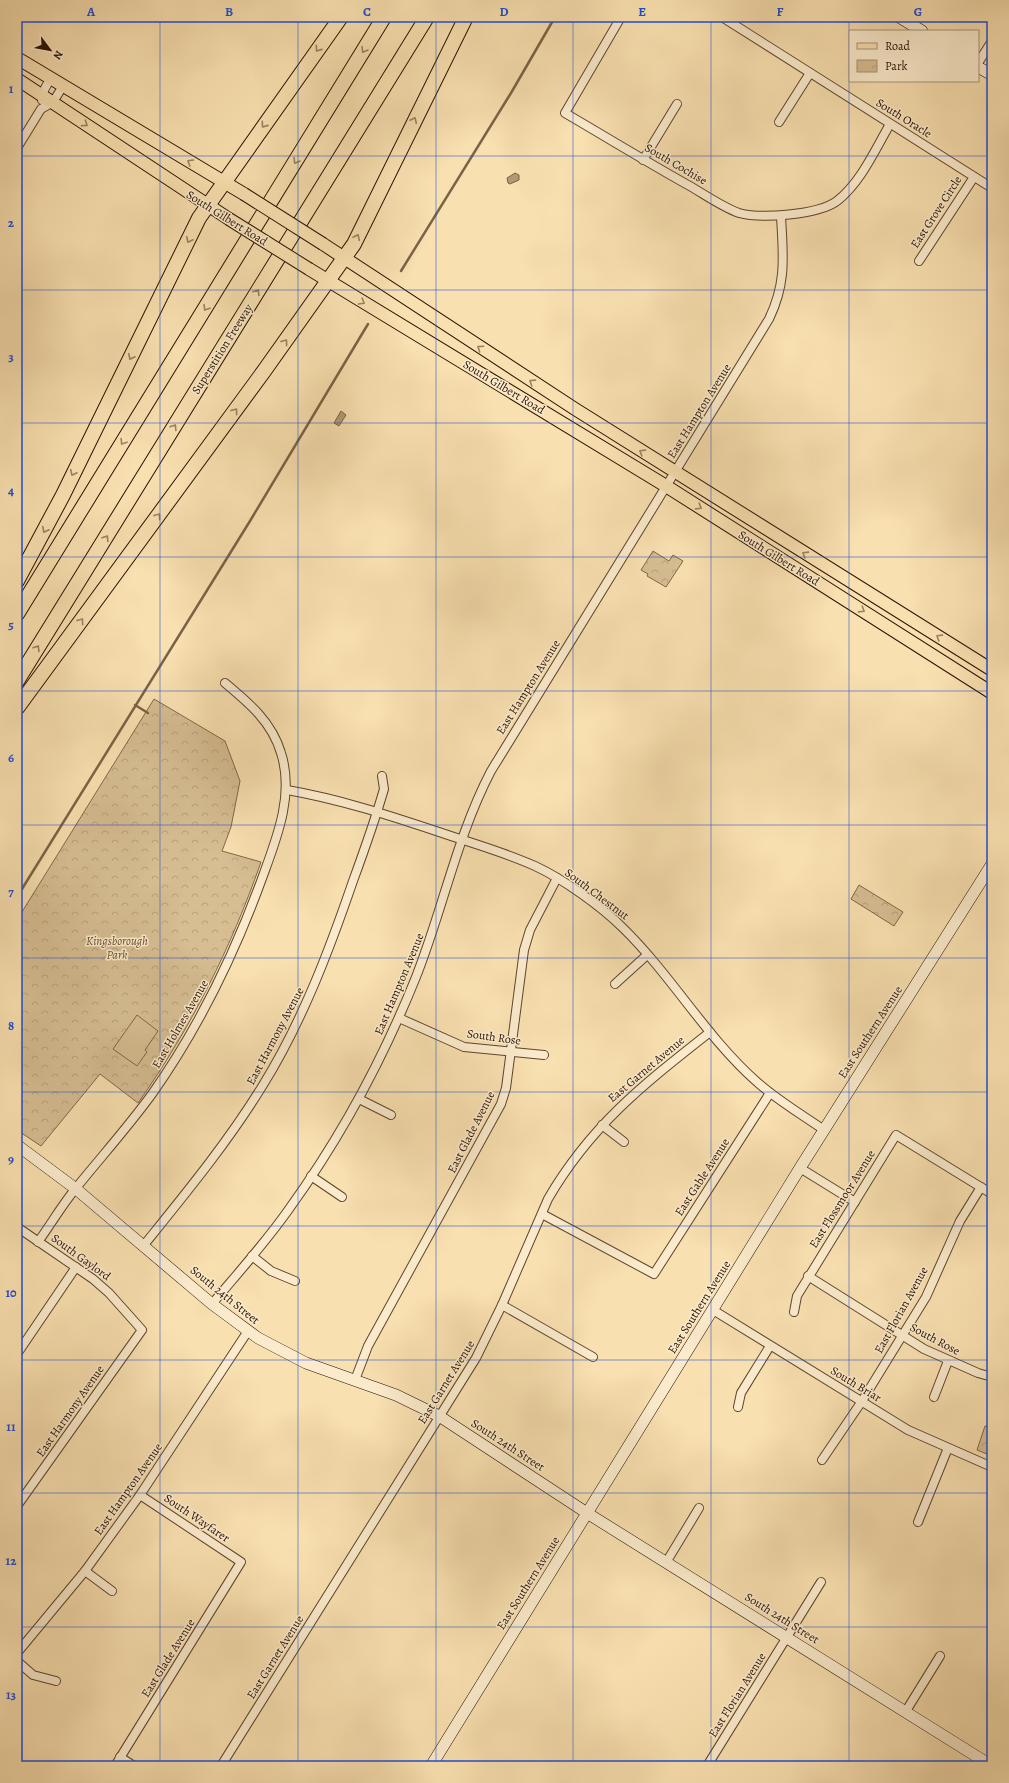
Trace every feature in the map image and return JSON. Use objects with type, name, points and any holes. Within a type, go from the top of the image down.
[{"type":"highway","points":[[17,582],[63,495],[199,218],[341,17]]},
{"type":"highway","points":[[17,614],[384,17]]},
{"type":"highway","name":"Superstition Freeway","points":[[17,681],[427,17]]},
{"type":"highway","points":[[17,708],[328,282],[354,244],[466,17]]},
{"type":"main road","name":"South Gilbert Road","points":[[17,58],[244,194],[323,244],[575,410],[992,670]]},
{"type":"main road","name":"South Gilbert Road","points":[[17,79],[42,94],[207,206],[328,282],[509,389],[666,486],[992,693]]},
{"type":"street","name":"South Cochise","points":[[622,17],[565,113],[643,160],[738,212],[758,216],[781,216]]},
{"type":"street","name":"South Oracle","points":[[722,17],[992,188]]},
{"type":"street","points":[[901,18],[920,30]]},
{"type":"street","points":[[979,62],[992,42]]},
{"type":"street","points":[[979,68],[992,76]]},
{"type":"street","points":[[780,122],[810,72]]},
{"type":"street","points":[[17,148],[41,109],[42,94],[50,79]]},
{"type":"street","points":[[41,109],[53,102],[63,86]]},
{"type":"street","points":[[643,160],[677,104]]},
{"type":"street","points":[[781,216],[821,208],[835,202],[847,192],[852,187],[890,124]]},
{"type":"street","name":"East Grove Circle","points":[[919,261],[974,176]]},
{"type":"street","name":"East Hampton Avenue","points":[[212,1304],[289,1209],[358,1099],[381,1057],[399,1018],[431,940],[462,840],[479,794],[496,761],[763,330],[776,304],[782,286],[783,265],[781,216]]},
{"type":"street","points":[[225,683],[254,708],[265,720],[281,752],[287,790]]},
{"type":"street","name":"East Harmony Avenue","points":[[144,1245],[221,1149],[264,1084],[280,1056],[319,976],[384,789],[382,776]]},
{"type":"street","name":"South Chestnut","points":[[287,790],[336,799],[377,811],[528,864],[557,878],[623,928],[670,980],[710,1032],[747,1074],[770,1093],[824,1130]]},
{"type":"street","name":"East Holmes Avenue","points":[[38,1242],[76,1189],[152,1093],[190,1035],[211,997],[240,934],[264,872],[279,826],[287,790]]},
{"type":"street","name":"East Southern Avenue","points":[[431,1766],[800,1168],[992,864]]},
{"type":"street","name":"East Glade Avenue","points":[[355,1380],[368,1346],[500,1104],[506,1088],[524,950],[530,930],[557,878]]},
{"type":"street","points":[[615,984],[648,956]]},
{"type":"street","name":"South Rose","points":[[399,1018],[464,1047],[511,1053],[544,1055]]},
{"type":"street","name":"East Garnet Avenue","points":[[221,1766],[476,1358],[502,1306],[552,1192],[572,1161],[602,1125],[640,1087],[710,1032]]},
{"type":"street","name":"East Gable Avenue","points":[[542,1214],[654,1274],[770,1093]]},
{"type":"street","points":[[358,1099],[391,1115]]},
{"type":"street","points":[[602,1125],[624,1142]]},
{"type":"street","name":"East Flossmoor Avenue","points":[[794,1312],[797,1296],[808,1276],[896,1135],[981,1187]]},
{"type":"street","name":"South 24th Street","points":[[17,1145],[76,1189],[212,1304],[248,1331],[294,1358],[396,1395],[439,1416],[587,1513],[787,1636],[906,1711],[986,1764]]},
{"type":"street","points":[[800,1168],[855,1202]]},
{"type":"street","points":[[311,1176],[342,1197]]},
{"type":"street","points":[[981,1187],[992,1194]]},
{"type":"street","name":"East Florian Avenue","points":[[822,1460],[862,1402],[926,1297],[960,1221],[981,1187]]},
{"type":"street","name":"South Gaylord","points":[[17,1227],[76,1267],[109,1293],[142,1330]]},
{"type":"street","points":[[252,1256],[271,1271],[295,1282]]},
{"type":"street","points":[[17,1354],[76,1267]]},
{"type":"street","name":"South Rose","points":[[808,1276],[903,1336],[948,1361],[992,1377]]},
{"type":"street","points":[[502,1306],[593,1357]]},
{"type":"street","name":"South Briar","points":[[713,1310],[908,1430],[992,1467]]},
{"type":"street","name":"East Harmony Avenue","points":[[17,1506],[142,1330]]},
{"type":"street","name":"East Hampton Avenue","points":[[17,1653],[85,1571],[140,1495],[248,1331]]},
{"type":"street","points":[[738,1408],[741,1393],[770,1346]]},
{"type":"street","points":[[934,1397],[948,1361]]},
{"type":"street","points":[[918,1522],[948,1448]]},
{"type":"street","name":"South Wayfarer","points":[[140,1495],[241,1562]]},
{"type":"street","points":[[666,1561],[699,1508]]},
{"type":"street","name":"East Glade Avenue","points":[[115,1766],[241,1562]]},
{"type":"street","points":[[85,1571],[112,1591]]},
{"type":"street","name":"East Florian Avenue","points":[[706,1766],[821,1582]]},
{"type":"street","points":[[906,1711],[940,1656]]},
{"type":"street","points":[[17,1660],[33,1675],[56,1681]]},
{"type":"street","points":[[120,1758],[134,1766]]},
{"type":"green space","points":[[653,551],[669,561],[673,555],[683,561],[666,587],[647,576],[648,574],[641,570]]},
{"type":"green space","name":"Kingsborough Park","points":[[154,699],[225,741],[240,781],[231,827],[222,851],[261,862],[237,925],[208,987],[175,1046],[138,1103],[100,1074],[41,1146],[17,1130],[17,920]]},
{"type":"green space","points":[[859,885],[903,912],[894,926],[851,899]]},
{"type":"green space","points":[[137,1015],[158,1031],[145,1050],[147,1052],[137,1066],[113,1049]]},
{"type":"green space","points":[[985,1426],[992,1428],[992,1456],[977,1450]]},
{"type":"shaded area","points":[[515,173],[519,175],[519,180],[510,184],[508,183],[507,178]]},
{"type":"shaded area","points":[[341,411],[346,415],[339,426],[334,423]]},
{"type":"waterway","points":[[401,271],[511,93],[555,17]]},
{"type":"waterway","points":[[17,897],[250,521],[368,324]]},
{"type":"waterway","points":[[135,705],[148,713]]}]
